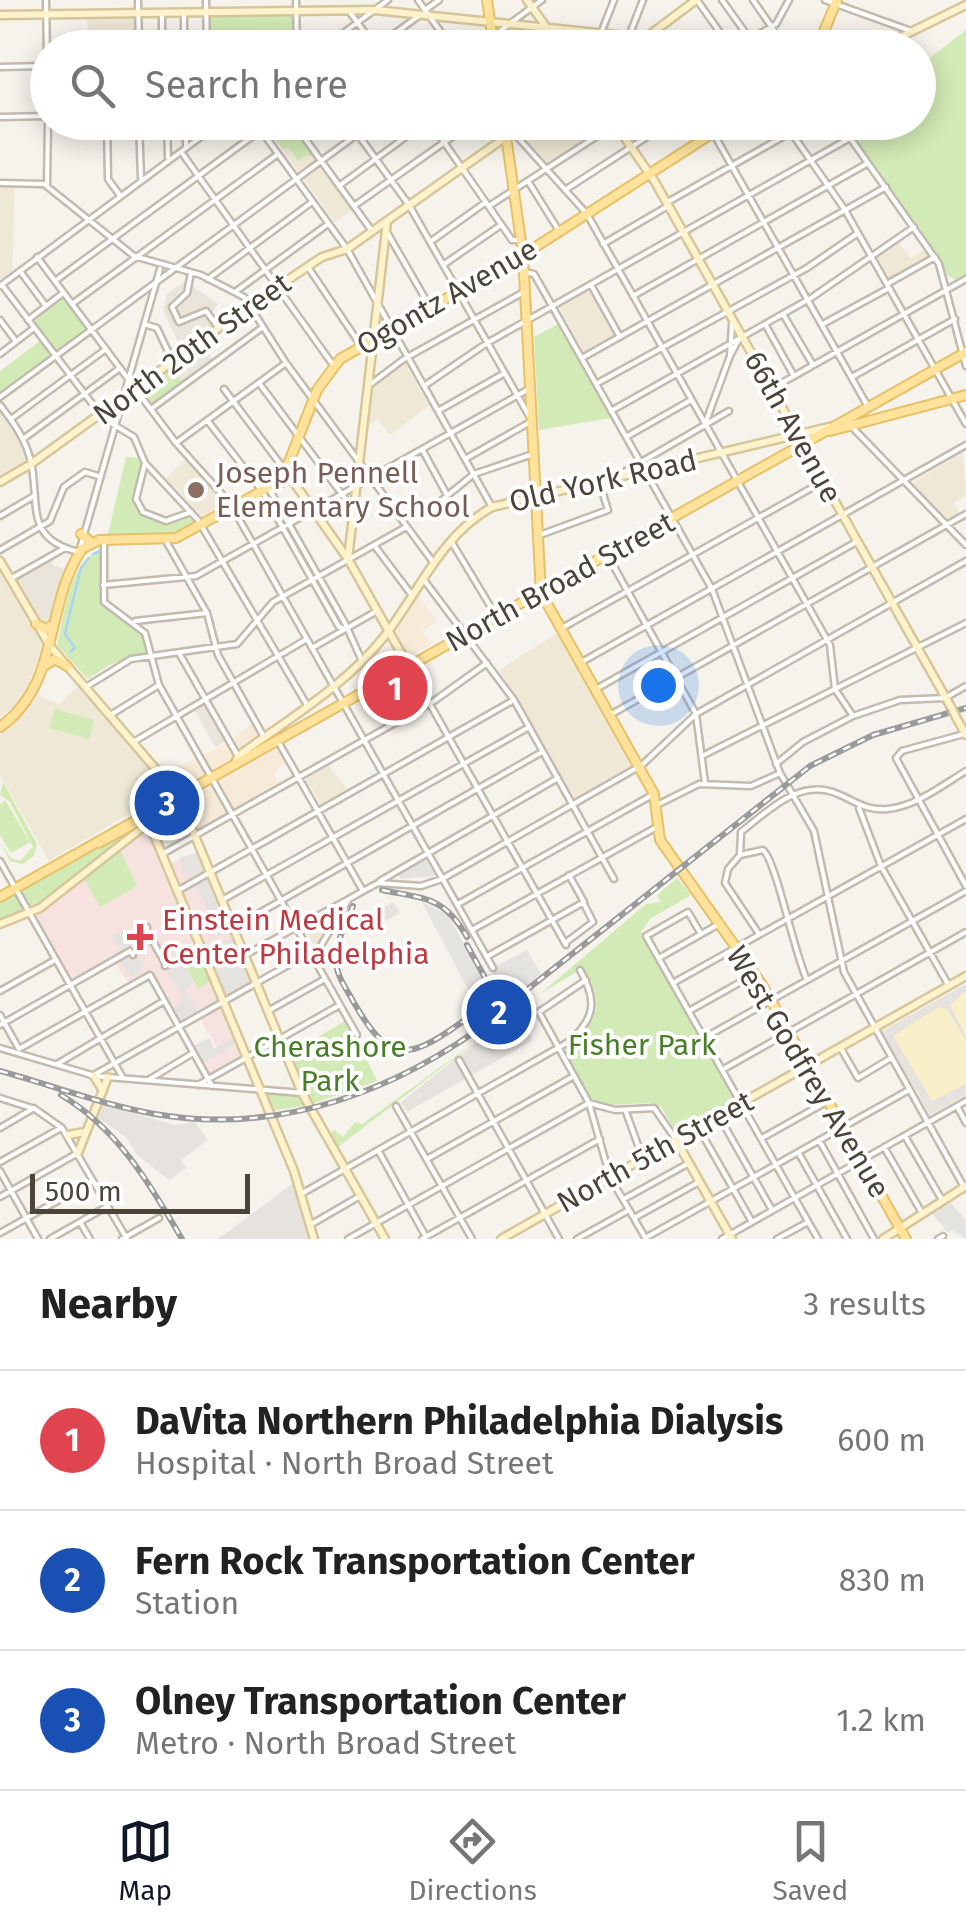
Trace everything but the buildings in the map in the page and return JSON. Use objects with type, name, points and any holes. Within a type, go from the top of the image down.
[{"type":"main road","points":[[487,0],[491,30]]},
{"type":"main road","points":[[824,30],[836,2]]},
{"type":"main road","points":[[510,140],[523,255],[538,564],[561,629],[654,794],[658,805],[656,828]]},
{"type":"main road","name":"Ogontz Avenue","points":[[79,552],[92,543],[166,541],[200,526],[288,474],[314,400],[333,365],[523,255],[703,140]]},
{"type":"main road","name":"North Broad Street","points":[[0,898],[965,353]]},
{"type":"main road","points":[[850,420],[966,394]]},
{"type":"main road","points":[[871,406],[880,416]]},
{"type":"main road","points":[[82,534],[92,543]]},
{"type":"main road","name":"Ogontz Avenue","points":[[79,552],[104,542]]},
{"type":"main road","points":[[0,727],[24,705],[43,669],[79,552]]},
{"type":"main road","points":[[36,624],[46,629],[57,621]]},
{"type":"main road","points":[[43,669],[55,659],[67,666]]},
{"type":"main road","name":"North Broad Street","points":[[89,847],[131,827],[178,797]]},
{"type":"main road","name":"West Godfrey Avenue","points":[[656,828],[771,1000],[906,1239]]},
{"type":"street","points":[[46,0],[46,30]]},
{"type":"street","points":[[138,0],[138,30]]},
{"type":"street","points":[[206,0],[206,30]]},
{"type":"street","points":[[296,0],[296,30]]},
{"type":"street","points":[[418,0],[439,30]]},
{"type":"street","points":[[400,30],[440,0]]},
{"type":"street","points":[[500,30],[529,4],[542,0]]},
{"type":"street","points":[[603,30],[613,0]]},
{"type":"street","points":[[631,30],[643,0]]},
{"type":"street","points":[[656,30],[694,0],[719,30]]},
{"type":"street","points":[[722,0],[744,30]]},
{"type":"street","points":[[752,0],[774,30]]},
{"type":"street","points":[[765,30],[780,19],[788,0]]},
{"type":"street","points":[[825,0],[911,30]]},
{"type":"street","points":[[347,30],[385,1]]},
{"type":"street","points":[[529,4],[548,30]]},
{"type":"street","points":[[920,30],[966,5]]},
{"type":"street","points":[[349,10],[363,30]]},
{"type":"street","points":[[0,14],[375,10],[543,30]]},
{"type":"street","points":[[162,12],[162,30]]},
{"type":"street","points":[[184,12],[184,30]]},
{"type":"street","points":[[0,66],[30,66]]},
{"type":"street","points":[[0,117],[30,118]]},
{"type":"street","points":[[46,185],[47,140]]},
{"type":"street","points":[[108,140],[108,179],[120,195]]},
{"type":"street","points":[[140,140],[142,180]]},
{"type":"street","points":[[168,140],[169,160]]},
{"type":"street","points":[[185,140],[184,149],[199,176],[333,365]]},
{"type":"street","points":[[196,140],[1,286],[100,415],[138,441],[145,464],[200,526],[308,705]]},
{"type":"street","points":[[55,281],[248,140]]},
{"type":"street","points":[[268,140],[347,249],[492,507]]},
{"type":"street","points":[[306,140],[372,231]]},
{"type":"street","points":[[0,398],[350,140]]},
{"type":"street","points":[[362,140],[409,205],[532,422],[465,459]]},
{"type":"street","points":[[339,186],[403,140]]},
{"type":"street","points":[[442,140],[512,240],[521,240]]},
{"type":"street","points":[[354,206],[448,140]]},
{"type":"street","name":"North 20th Street","points":[[0,482],[32,464],[279,286],[347,249],[502,140]]},
{"type":"street","points":[[516,140],[587,214],[827,640],[833,653],[835,688],[853,716]]},
{"type":"street","points":[[430,242],[591,140]]},
{"type":"street","name":"66th Avenue","points":[[627,140],[650,174],[966,734]]},
{"type":"street","points":[[565,190],[644,140]]},
{"type":"street","points":[[718,140],[871,406]]},
{"type":"street","points":[[603,244],[779,140]]},
{"type":"street","points":[[797,140],[845,210],[966,424]]},
{"type":"street","points":[[424,386],[487,343],[847,140]]},
{"type":"street","points":[[851,140],[935,257],[948,288],[966,366]]},
{"type":"street","points":[[72,304],[278,154]]},
{"type":"street","points":[[632,296],[868,163]]},
{"type":"street","points":[[528,181],[560,232]]},
{"type":"street","points":[[0,183],[46,185],[110,240],[138,257],[208,278],[234,292],[250,306],[286,363],[434,562]]},
{"type":"street","points":[[582,358],[886,188]]},
{"type":"street","points":[[208,278],[312,202]]},
{"type":"street","points":[[348,559],[387,221]]},
{"type":"street","points":[[234,292],[328,224]]},
{"type":"street","points":[[443,265],[502,224]]},
{"type":"street","points":[[611,411],[808,300],[914,227]]},
{"type":"street","points":[[596,384],[793,274],[858,233]]},
{"type":"street","points":[[388,234],[430,307]]},
{"type":"street","points":[[38,257],[176,443],[232,507],[492,968]]},
{"type":"street","points":[[822,325],[935,257]]},
{"type":"street","points":[[0,405],[24,439],[32,464],[40,528],[65,548],[79,552],[161,266]]},
{"type":"street","points":[[308,267],[362,346]]},
{"type":"street","points":[[20,271],[46,306]]},
{"type":"street","points":[[524,272],[534,274],[712,589],[776,764],[814,832],[841,962],[855,995],[965,1187],[883,1239]]},
{"type":"street","points":[[192,273],[186,293],[172,308],[180,323],[205,312],[219,328]]},
{"type":"street","points":[[771,389],[966,278]]},
{"type":"street","points":[[591,285],[620,337]]},
{"type":"street","points":[[368,386],[408,358],[524,292]]},
{"type":"street","points":[[28,320],[64,293]]},
{"type":"street","points":[[784,314],[812,365]]},
{"type":"street","points":[[730,356],[732,319]]},
{"type":"street","points":[[852,377],[955,319]]},
{"type":"street","points":[[0,320],[16,342]]},
{"type":"street","points":[[144,324],[156,328],[173,362]]},
{"type":"street","points":[[765,324],[794,376]]},
{"type":"street","points":[[150,408],[263,327]]},
{"type":"street","points":[[0,354],[34,328]]},
{"type":"street","points":[[704,424],[730,356],[742,339]]},
{"type":"street","points":[[11,419],[106,349]]},
{"type":"street","points":[[176,443],[286,363]]},
{"type":"street","points":[[24,439],[120,368]]},
{"type":"street","points":[[438,411],[504,373]]},
{"type":"street","points":[[259,382],[353,509]]},
{"type":"street","points":[[104,585],[187,578],[530,388]]},
{"type":"street","points":[[224,389],[348,559],[565,944],[593,922],[570,876]]},
{"type":"street","points":[[626,437],[691,400]]},
{"type":"street","points":[[615,478],[729,411]]},
{"type":"street","points":[[207,420],[289,524],[362,660]]},
{"type":"street","points":[[850,420],[966,546]]},
{"type":"street","name":"Old York Road","points":[[238,761],[362,660],[451,541],[492,507],[829,429]]},
{"type":"street","points":[[580,663],[966,446]]},
{"type":"street","points":[[422,449],[448,495]]},
{"type":"street","points":[[437,504],[474,474],[533,454]]},
{"type":"street","points":[[145,464],[136,496],[143,512],[166,521],[190,512]]},
{"type":"street","points":[[0,550],[40,528],[56,513],[65,486],[85,472],[99,476]]},
{"type":"street","points":[[537,536],[608,510],[600,480]]},
{"type":"street","points":[[561,629],[824,482]]},
{"type":"street","points":[[265,489],[339,627],[346,629]]},
{"type":"street","points":[[0,516],[34,496]]},
{"type":"street","points":[[610,715],[966,514]]},
{"type":"street","points":[[86,687],[112,667],[152,655],[216,650],[241,642],[282,596],[407,526]]},
{"type":"street","points":[[166,541],[207,613],[216,650],[264,737]]},
{"type":"street","points":[[451,541],[496,618]]},
{"type":"street","points":[[104,542],[107,568],[102,598],[109,610],[134,621],[148,637],[159,685],[357,1035]]},
{"type":"street","points":[[595,689],[858,542]]},
{"type":"street","points":[[374,545],[411,594]]},
{"type":"street","points":[[10,579],[65,548]]},
{"type":"street","points":[[607,555],[696,714],[705,783]]},
{"type":"street","points":[[0,561],[50,646],[178,797],[302,1093],[385,1239]]},
{"type":"street","points":[[378,883],[422,886],[508,842],[639,767],[696,714],[966,561]]},
{"type":"street","points":[[422,577],[514,700],[614,880]]},
{"type":"street","points":[[312,648],[377,611]]},
{"type":"street","points":[[134,621],[207,613]]},
{"type":"street","points":[[702,756],[966,623]]},
{"type":"street","points":[[133,742],[307,639]]},
{"type":"street","points":[[179,653],[238,761]]},
{"type":"street","points":[[162,854],[429,704],[487,663]]},
{"type":"street","points":[[110,716],[159,685]]},
{"type":"street","points":[[776,764],[803,742],[853,716],[900,700],[946,698],[966,686]]},
{"type":"street","points":[[178,891],[514,700]]},
{"type":"street","points":[[296,714],[304,726]]},
{"type":"street","name":"Old York Road","points":[[278,741],[277,732],[288,720]]},
{"type":"street","points":[[222,900],[529,726]]},
{"type":"street","points":[[704,1038],[966,888],[896,759],[902,751],[966,734]]},
{"type":"street","points":[[278,741],[363,891]]},
{"type":"street","points":[[234,928],[543,752]]},
{"type":"street","points":[[740,855],[740,832],[793,794],[820,789],[835,792],[859,808],[892,809],[966,771]]},
{"type":"street","points":[[658,805],[705,783],[751,786],[780,773]]},
{"type":"street","points":[[245,955],[558,778]]},
{"type":"street","points":[[457,904],[654,794]]},
{"type":"street","points":[[0,924],[28,913],[169,805]]},
{"type":"street","points":[[859,808],[881,866],[949,986]]},
{"type":"street","points":[[673,983],[966,818]]},
{"type":"street","points":[[149,823],[294,1171],[314,1239]]},
{"type":"street","points":[[120,846],[131,827]]},
{"type":"street","points":[[472,930],[656,828]]},
{"type":"street","points":[[89,847],[98,863]]},
{"type":"street","points":[[760,935],[725,883],[728,868],[740,855],[754,850],[769,854],[786,920],[808,980]]},
{"type":"street","points":[[0,862],[122,1078]]},
{"type":"street","points":[[92,1076],[311,952],[328,939],[350,899]]},
{"type":"street","points":[[486,957],[583,902]]},
{"type":"street","points":[[701,934],[689,914],[647,937],[818,1239]]},
{"type":"street","points":[[659,958],[719,924]]},
{"type":"street","points":[[147,931],[165,963],[178,961],[201,948]]},
{"type":"street","points":[[722,1070],[966,932]]},
{"type":"street","points":[[2,1024],[130,951],[133,954]]},
{"type":"street","points":[[0,991],[55,960]]},
{"type":"street","points":[[301,1194],[558,1049],[579,1032],[594,1004],[580,970]]},
{"type":"street","points":[[689,1011],[755,974]]},
{"type":"street","points":[[19,1051],[150,975],[212,1086]]},
{"type":"street","name":"North 5th Street","points":[[501,1239],[966,976]]},
{"type":"street","points":[[268,1011],[325,979]]},
{"type":"street","points":[[586,980],[539,1012],[589,1103],[610,1177],[645,1239],[909,1090]]},
{"type":"street","points":[[56,1065],[164,1001]]},
{"type":"street","points":[[198,1085],[340,1005]]},
{"type":"street","points":[[0,1015],[19,1051]]},
{"type":"street","points":[[840,1047],[859,1077],[891,1058]]},
{"type":"street","points":[[0,1048],[92,1076],[302,1093]]},
{"type":"street","points":[[150,1081],[194,1053]]},
{"type":"street","points":[[459,1060],[560,1239]]},
{"type":"street","points":[[0,1197],[78,1153],[114,1064]]},
{"type":"street","points":[[92,1076],[103,1091]]},
{"type":"street","points":[[427,1158],[574,1076]]},
{"type":"street","points":[[0,1098],[34,1108],[65,1131],[125,1238],[159,1218]]},
{"type":"street","points":[[761,1138],[828,1101]]},
{"type":"street","points":[[348,1239],[589,1103],[625,1110],[645,1106],[660,1113],[728,1238],[966,1101]]},
{"type":"street","points":[[396,1106],[472,1239]]},
{"type":"street","points":[[956,1106],[966,1123]]},
{"type":"street","points":[[0,1128],[34,1108]]},
{"type":"street","points":[[625,1110],[643,1159]]},
{"type":"street","points":[[718,1116],[772,1210]]},
{"type":"street","points":[[698,1127],[752,1222]]},
{"type":"street","points":[[0,1162],[65,1131],[86,1131]]},
{"type":"street","points":[[905,1136],[942,1200]]},
{"type":"street","points":[[378,1150],[424,1238],[600,1140]]},
{"type":"street","points":[[819,1140],[874,1239]]},
{"type":"street","points":[[884,1148],[922,1213]]},
{"type":"street","points":[[798,1152],[847,1239]]},
{"type":"street","points":[[624,1199],[689,1162]]},
{"type":"street","points":[[0,1170],[38,1239]]},
{"type":"street","points":[[0,1233],[94,1180]]},
{"type":"street","points":[[634,1218],[699,1182]]},
{"type":"street","points":[[310,1225],[360,1196]]},
{"type":"street","points":[[50,1239],[108,1206]]},
{"type":"street","points":[[577,1239],[629,1210]]},
{"type":"street","points":[[80,1222],[90,1239]]},
{"type":"street","points":[[777,1239],[808,1222]]},
{"type":"shaded area","points":[[134,16],[134,30],[87,30],[87,17]]},
{"type":"shaded area","points":[[275,140],[303,140],[354,209],[335,222]]},
{"type":"shaded area","points":[[527,140],[582,140],[548,163]]},
{"type":"shaded area","points":[[0,184],[15,184],[12,277],[0,286]]},
{"type":"shaded area","points":[[898,242],[911,258],[926,248],[931,256],[890,279],[877,257]]},
{"type":"shaded area","points":[[185,281],[218,304],[208,317],[215,328],[199,340],[213,360],[183,382],[172,366],[178,361],[170,348],[178,342],[163,310],[167,294]]},
{"type":"shaded area","points":[[590,290],[615,335],[584,352],[559,307]]},
{"type":"shaded area","points":[[404,362],[429,406],[390,435],[378,419],[366,427],[372,386]]},
{"type":"shaded area","points":[[0,410],[21,441],[27,462],[0,478]]},
{"type":"shaded area","points":[[963,452],[966,495],[954,503],[960,513],[948,519],[912,483]]},
{"type":"shaded area","name":"Joseph Pennell Elementary School","points":[[187,458],[226,503],[202,516],[166,478]]},
{"type":"shaded area","points":[[50,559],[54,566],[67,570],[49,626],[41,624],[16,578]]},
{"type":"shaded area","points":[[0,571],[44,645],[22,700],[0,717]]},
{"type":"shaded area","points":[[417,593],[437,622],[422,631],[432,644],[409,657],[394,631]]},
{"type":"shaded area","points":[[559,632],[635,766],[575,799],[499,670]]},
{"type":"shaded area","points":[[78,687],[168,791],[49,861],[0,775],[0,735],[39,696],[59,704]]},
{"type":"shaded area","points":[[204,701],[227,741],[215,747],[193,707]]},
{"type":"shaded area","points":[[253,723],[288,763],[273,772],[279,785],[197,831],[173,780],[173,770],[227,743]]},
{"type":"shaded area","points":[[328,765],[348,790],[321,805],[305,777]]},
{"type":"shaded area","name":"Einstein Medical Center Philadelphia","points":[[148,829],[164,866],[199,852],[252,981],[220,1001],[244,1056],[210,1075],[200,1057],[217,1047],[197,1014],[180,1023],[152,971],[128,983],[113,959],[71,981],[34,915]]},
{"type":"shaded area","points":[[199,852],[207,871],[191,879],[187,872],[183,874],[179,858]]},
{"type":"shaded area","points":[[425,858],[436,876],[401,879],[398,873]]},
{"type":"shaded area","points":[[209,878],[231,931],[218,936],[196,884]]},
{"type":"shaded area","points":[[393,902],[400,913],[364,933],[357,922]]},
{"type":"shaded area","points":[[422,902],[447,914],[486,982],[488,995],[477,1007]]},
{"type":"shaded area","points":[[340,906],[332,928],[314,945],[302,926]]},
{"type":"shaded area","points":[[122,930],[145,967],[131,979],[120,960],[125,956],[111,937]]},
{"type":"shaded area","points":[[233,937],[252,981],[225,996],[205,948]]},
{"type":"shaded area","points":[[527,950],[541,974],[508,1000],[490,969]]},
{"type":"shaded area","points":[[183,962],[194,984],[185,990],[199,1013],[180,1023],[172,1008],[181,1002],[181,993],[167,971]]},
{"type":"shaded area","points":[[966,984],[966,1095],[930,1115],[882,1031]]},
{"type":"shaded area","points":[[528,1001],[534,1012],[522,1020],[533,1040],[407,1112],[401,1102]]},
{"type":"shaded area","points":[[235,1037],[238,1043],[203,1063],[193,1046],[210,1038],[214,1049]]},
{"type":"shaded area","points":[[103,1104],[174,1125],[195,1122],[208,1140],[181,1160],[186,1168],[169,1180],[136,1154],[126,1137],[98,1118]]},
{"type":"shaded area","points":[[295,1182],[311,1239],[218,1239]]},
{"type":"shaded area","points":[[951,1203],[966,1221],[966,1239],[952,1230],[948,1233],[932,1213]]},
{"type":"green space","points":[[292,16],[292,30],[211,30],[211,17]]},
{"type":"green space","points":[[966,30],[966,275],[956,280],[947,275],[941,260],[856,140],[936,140],[936,53]]},
{"type":"green space","points":[[276,140],[302,140],[316,158],[307,155],[298,161],[288,147],[283,149]]},
{"type":"green space","points":[[63,297],[87,329],[0,394],[0,371],[44,338],[31,320]]},
{"type":"green space","points":[[558,324],[611,418],[539,430],[534,337]]},
{"type":"green space","points":[[172,366],[183,382],[153,404],[145,394],[155,386],[152,381]]},
{"type":"green space","points":[[126,457],[142,458],[134,503],[144,517],[168,523],[187,517],[196,523],[167,536],[108,534]]},
{"type":"green space","points":[[102,549],[101,605],[141,631],[148,652],[109,665],[88,679],[57,645],[75,576],[91,555]]},
{"type":"green space","points":[[55,709],[94,720],[89,739],[49,728]]},
{"type":"green space","points":[[3,782],[37,844],[34,856],[23,864],[10,861],[0,842],[11,858],[20,861],[33,847],[10,802],[0,795]]},
{"type":"green space","points":[[5,800],[30,842],[11,853],[0,835],[0,804]]},
{"type":"green space","points":[[126,833],[43,903],[29,907],[20,892]]},
{"type":"green space","points":[[120,850],[137,886],[100,907],[84,879]]},
{"type":"green space","name":"Fisher Park","points":[[677,878],[691,895],[650,919],[641,932],[736,1101],[678,1135],[661,1107],[651,1103],[608,1105],[591,1099],[564,1049],[585,1030],[595,1013],[595,993],[583,968],[540,994],[646,904],[661,902],[657,895]]},
{"type":"green space","points":[[15,894],[24,910],[0,920],[0,903]]},
{"type":"green space","points":[[199,953],[211,981],[195,990],[197,986],[183,962]]},
{"type":"green space","name":"Cherashore Park","points":[[347,1020],[377,1081],[312,1104],[290,1053]]},
{"type":"green space","points":[[482,1037],[338,1147],[331,1135],[334,1130],[343,1137],[355,1122],[362,1124]]},
{"type":"green space","points":[[264,1093],[300,1095],[306,1106],[270,1111]]},
{"type":"sand","points":[[966,991],[966,1036],[950,1005]]},
{"type":"sand","points":[[939,1007],[948,1010],[966,1041],[966,1084],[932,1101],[893,1036]]},
{"type":"waterway","points":[[93,554],[101,551]]},
{"type":"waterway","points":[[70,652],[75,648],[65,634],[81,568],[89,558]]},
{"type":"railway","points":[[500,1011],[810,766],[873,735],[966,708]]},
{"type":"railway","points":[[382,890],[441,906],[467,937]]},
{"type":"railway","points":[[353,906],[338,945],[337,970],[365,1021],[388,1045],[399,1050],[426,1045],[476,1012],[493,989]]},
{"type":"railway","points":[[467,945],[489,985],[485,1003]]},
{"type":"railway","points":[[0,1071],[155,1114],[248,1118],[338,1101],[380,1085],[422,1065],[499,1014]]},
{"type":"railway","points":[[61,1095],[81,1108],[115,1141],[144,1178],[182,1239]]},
{"type":"place","name":"Joseph Pennell Elementary School","points":[[196,490]]},
{"type":"place","name":"DaVita Northern Philadelphia Dialysis","points":[[395,688]]},
{"type":"place","name":"Olney Transportation Center","points":[[167,803]]},
{"type":"place","name":"Einstein Medical Center Philadelphia","points":[[140,937]]},
{"type":"place","name":"Fern Rock Transportation Center","points":[[499,1012]]}]
